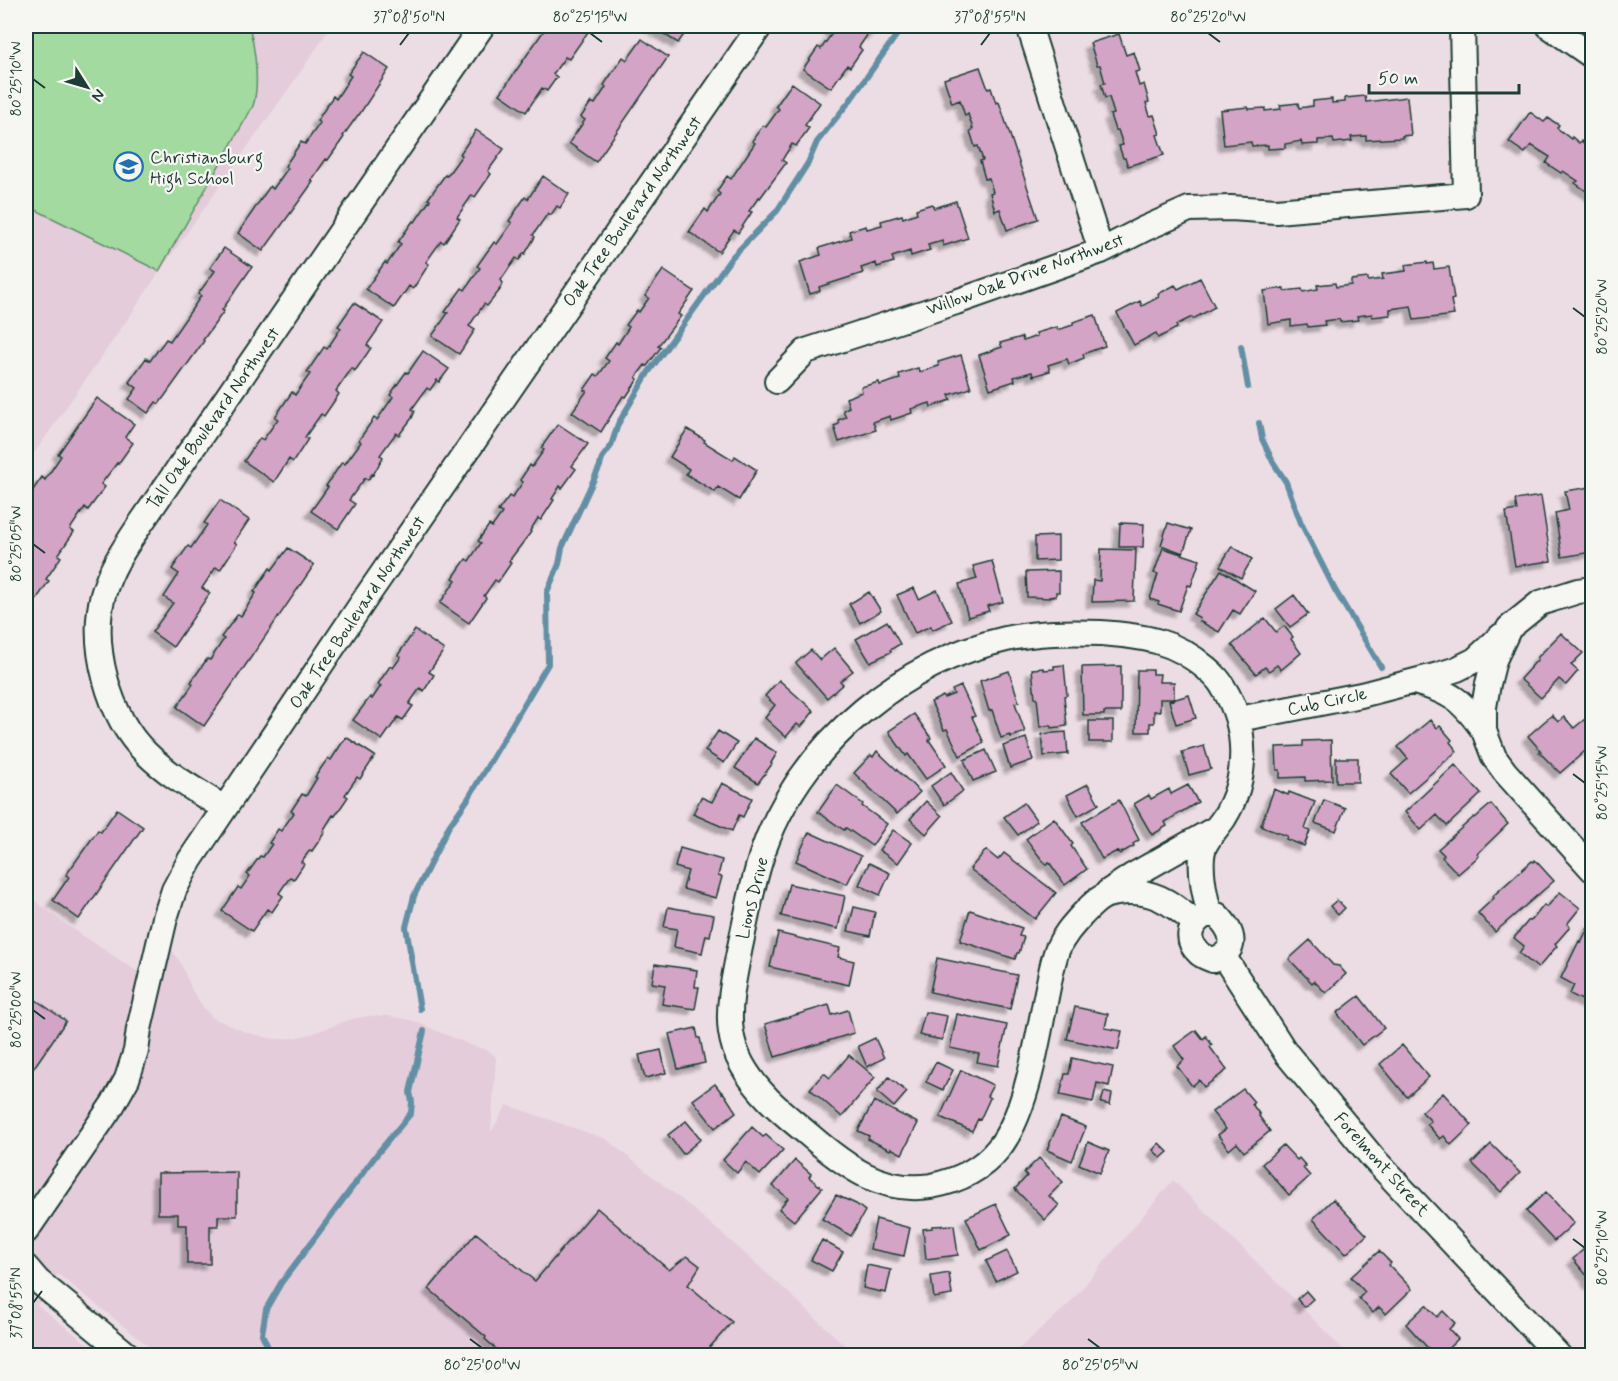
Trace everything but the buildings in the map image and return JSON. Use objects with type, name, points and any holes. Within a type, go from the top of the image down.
[{"type":"street","name":"Tall Oak Boulevard Northwest","points":[[224,808],[169,772],[145,752],[127,729],[111,695],[100,652],[99,622],[103,594],[115,564],[139,526],[482,26]]},
{"type":"street","name":"Oak Tree Boulevard Northwest","points":[[26,1231],[128,1079],[165,918],[174,890],[190,860],[372,589],[760,26]]},
{"type":"street","points":[[1029,26],[1101,251]]},
{"type":"street","name":"Willow Oak Drive Northwest","points":[[777,381],[806,351],[1101,251],[1189,209],[1231,208],[1276,212],[1466,195],[1462,26]]},
{"type":"street","points":[[1549,26],[1593,56]]},
{"type":"street","name":"Cub Circle","points":[[1239,719],[1361,695],[1457,669],[1475,660],[1540,603],[1578,591],[1593,589]]},
{"type":"street","name":"Cub Circle","points":[[1484,731],[1484,707],[1488,684],[1494,660],[1509,628]]},
{"type":"street","name":"Lions Drive","points":[[1202,919],[1205,896],[1202,872],[1204,846],[1218,826],[1232,804],[1242,766],[1243,744],[1239,719],[1223,686],[1201,663],[1168,644],[1119,634],[1053,632],[1008,638],[954,656],[898,684],[836,736],[796,786],[769,835],[760,858],[732,992],[729,1017],[732,1041],[750,1077],[770,1100],[844,1164],[880,1182],[898,1186],[933,1185],[965,1175],[981,1166],[1000,1147],[1022,1104],[1053,963],[1059,945],[1069,929],[1104,896],[1132,876],[1218,826]]},
{"type":"street","name":"Cub Circle","points":[[1414,682],[1440,689],[1459,701],[1473,715],[1505,772],[1593,869]]},
{"type":"street","points":[[1104,896],[1133,891],[1162,898],[1202,919]]},
{"type":"street","points":[[1216,915],[1226,924],[1232,937],[1231,948],[1224,957],[1213,960],[1199,953],[1191,942],[1191,930],[1202,919],[1216,915]]},
{"type":"street","name":"Forelmont Street","points":[[1224,957],[1286,1053],[1366,1149],[1559,1356]]},
{"type":"street","points":[[26,1267],[38,1281],[129,1356]]},
{"type":"shaded area","name":"Christiansburg High School","points":[[26,26],[331,26],[26,465]]},
{"type":"shaded area","points":[[26,894],[70,927],[135,970],[163,977],[171,948],[203,1007],[213,1018],[245,1032],[273,1039],[293,1038],[352,1019],[389,1016],[411,1020],[487,1050],[496,1058],[491,1132],[507,1105],[606,1139],[733,1243],[855,1355],[160,1355],[58,1274],[37,1305],[102,1355],[26,1355]]},
{"type":"shaded area","points":[[1173,1180],[1348,1355],[1012,1355],[1069,1304]]},
{"type":"green space","name":"Christiansburg High School","points":[[26,26],[249,26],[256,66],[253,106],[159,271],[26,205]]},
{"type":"waterway","points":[[420,1009],[406,927],[414,896],[449,826],[468,799],[548,664],[547,592],[559,564],[562,548],[602,458],[611,446],[618,424],[648,373],[732,257],[777,211],[808,163],[817,142],[849,102],[903,26]]},
{"type":"waterway","points":[[1241,346],[1248,387]]},
{"type":"waterway","points":[[1259,423],[1262,439],[1286,482],[1301,523],[1335,590],[1381,667]]},
{"type":"waterway","points":[[272,1356],[262,1334],[266,1309],[281,1283],[377,1154],[411,1113],[410,1092],[424,1031]]},
{"type":"place","name":"Christiansburg High School","points":[[129,167]]}]
